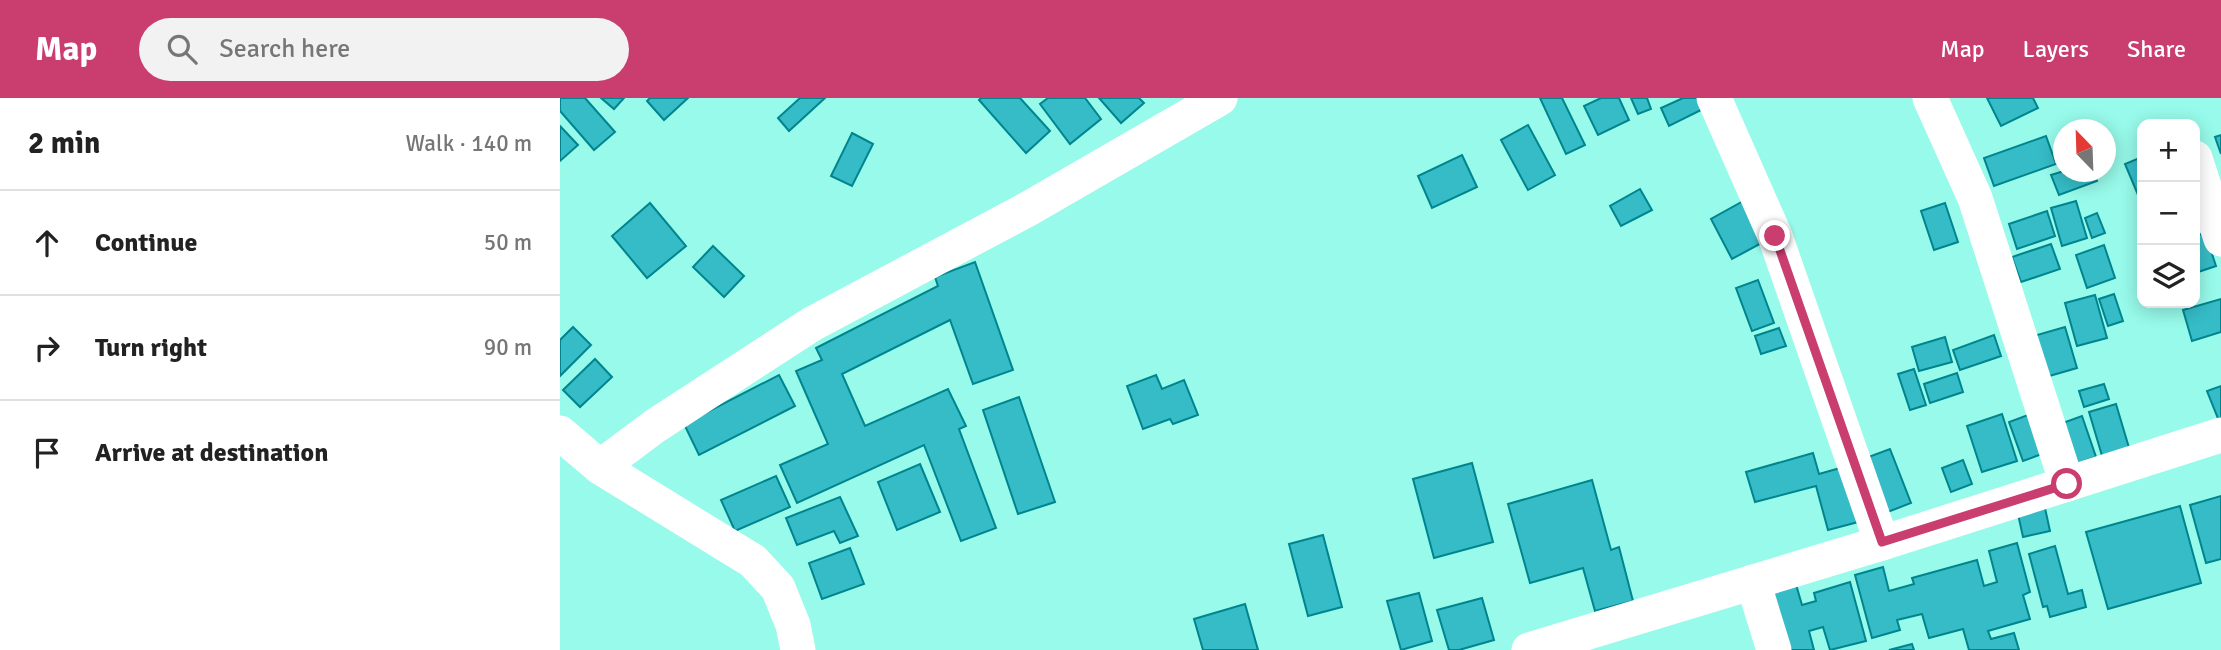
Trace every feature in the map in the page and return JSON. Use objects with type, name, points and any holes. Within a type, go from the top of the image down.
[{"type":"street","points":[[600,467],[655,426],[812,324],[1028,209],[1220,98]]},
{"type":"street","points":[[1714,98],[1775,236],[1882,542]]},
{"type":"street","points":[[1930,98],[1975,198],[2067,484]]},
{"type":"street","points":[[2200,174],[2221,239]]},
{"type":"street","points":[[560,433],[600,467],[753,561],[778,588],[793,625],[798,650]]},
{"type":"street","points":[[1529,650],[2221,435]]},
{"type":"street","points":[[1753,582],[1774,650]]},
{"type":"building","points":[[560,98],[585,98],[615,132],[594,150],[560,111]]},
{"type":"building","points":[[601,98],[624,98],[614,109]]},
{"type":"building","points":[[650,98],[688,98],[664,120],[647,101]]},
{"type":"building","points":[[800,98],[825,98],[789,131],[778,118]]},
{"type":"building","points":[[1020,98],[1050,131],[1026,153],[979,100]]},
{"type":"building","points":[[1048,98],[1085,98],[1101,119],[1070,144],[1040,104]]},
{"type":"building","points":[[1099,98],[1139,98],[1144,103],[1121,123]]},
{"type":"building","points":[[1540,98],[1562,98],[1585,145],[1566,154]]},
{"type":"building","points":[[1601,98],[1619,98],[1629,120],[1598,135],[1584,106]]},
{"type":"building","points":[[1631,98],[1647,98],[1651,109],[1638,114]]},
{"type":"building","points":[[1683,98],[1697,98],[1703,109],[1669,126],[1661,108]]},
{"type":"building","points":[[1987,98],[2033,98],[2038,108],[2001,126]]},
{"type":"building","points":[[1528,125],[1555,175],[1528,190],[1501,140]]},
{"type":"building","points":[[560,126],[578,145],[560,161]]},
{"type":"building","points":[[852,133],[873,144],[852,186],[831,176]]},
{"type":"building","points":[[2221,135],[2221,154],[2215,137]]},
{"type":"building","points":[[2046,136],[2053,156],[2053,165],[1994,186],[1984,158]]},
{"type":"building","points":[[1462,155],[1477,187],[1432,208],[1418,176]]},
{"type":"building","points":[[2137,159],[2137,193],[2125,164]]},
{"type":"building","points":[[2054,182],[2094,182],[2059,195]]},
{"type":"building","points":[[1640,189],[1652,210],[1621,226],[1610,206]]},
{"type":"building","points":[[1745,200],[1767,240],[1732,259],[1711,219]]},
{"type":"building","points":[[2076,201],[2087,238],[2062,246],[2051,208]]},
{"type":"building","points":[[650,203],[686,246],[647,278],[612,236]]},
{"type":"building","points":[[1945,203],[1958,242],[1934,250],[1921,211]]},
{"type":"building","points":[[2047,211],[2055,236],[2017,249],[2009,224]]},
{"type":"building","points":[[2097,213],[2105,233],[2092,238],[2085,218]]},
{"type":"building","points":[[2205,233],[2216,266],[2200,271],[2200,245],[2200,234]]},
{"type":"building","points":[[2051,244],[2060,269],[2021,282],[2012,257]]},
{"type":"building","points":[[2104,245],[2115,278],[2087,288],[2076,255]]},
{"type":"building","points":[[713,246],[744,276],[724,297],[693,267]]},
{"type":"building","points":[[975,262],[1013,370],[973,384],[950,320],[842,374],[865,426],[948,389],[966,426],[959,429],[996,528],[961,541],[924,445],[797,503],[780,465],[828,444],[796,371],[822,360],[816,348],[938,286],[935,277]]},
{"type":"building","points":[[1758,280],[1774,323],[1752,331],[1736,288]]},
{"type":"building","points":[[2114,294],[2123,321],[2108,326],[2099,299]]},
{"type":"building","points":[[2095,295],[2107,338],[2077,346],[2065,303]]},
{"type":"building","points":[[2221,299],[2221,332],[2192,341],[2183,310],[2200,308],[2200,305]]},
{"type":"building","points":[[573,327],[591,345],[560,376],[560,340]]},
{"type":"building","points":[[2065,327],[2077,368],[2039,379],[2027,338]]},
{"type":"building","points":[[1779,328],[1786,346],[1761,354],[1755,336]]},
{"type":"building","points":[[1994,335],[2001,356],[1960,370],[1953,350]]},
{"type":"building","points":[[1945,337],[1952,362],[1919,371],[1912,347]]},
{"type":"building","points":[[595,359],[612,377],[580,407],[563,390]]},
{"type":"building","points":[[1914,369],[1926,405],[1910,410],[1898,374]]},
{"type":"building","points":[[1957,373],[1963,392],[1930,403],[1924,384]]},
{"type":"building","points":[[779,375],[795,406],[699,455],[684,424]]},
{"type":"building","points":[[1156,375],[1162,389],[1184,380],[1198,415],[1173,424],[1170,419],[1143,429],[1127,386]]},
{"type":"building","points":[[2104,384],[2109,399],[2084,407],[2079,391]]},
{"type":"building","points":[[2221,386],[2221,426],[2207,391]]},
{"type":"building","points":[[1019,397],[1055,502],[1018,514],[983,410]]},
{"type":"building","points":[[2116,404],[2130,451],[2103,459],[2089,412]]},
{"type":"building","points":[[2002,414],[2017,461],[1982,472],[1967,426]]},
{"type":"building","points":[[2028,415],[2042,454],[2023,461],[2009,422]]},
{"type":"building","points":[[2082,416],[2096,457],[2070,466],[2057,425]]},
{"type":"building","points":[[1890,449],[1911,503],[1885,513],[1863,459]]},
{"type":"building","points":[[1813,453],[1819,474],[1847,466],[1862,521],[1828,530],[1816,486],[1755,502],[1746,472]]},
{"type":"building","points":[[1963,460],[1972,484],[1951,492],[1942,468]]},
{"type":"building","points":[[1472,463],[1493,542],[1434,558],[1413,479]]},
{"type":"building","points":[[920,464],[940,512],[897,530],[878,482]]},
{"type":"building","points":[[776,476],[790,507],[735,531],[721,500]]},
{"type":"building","points":[[1592,480],[1611,550],[1619,547],[1633,601],[1595,611],[1583,568],[1530,583],[1508,504]]},
{"type":"building","points":[[2221,496],[2221,559],[2206,563],[2190,505]]},
{"type":"building","points":[[840,497],[858,536],[840,543],[834,531],[797,545],[786,518]]},
{"type":"building","points":[[2180,506],[2201,583],[2108,609],[2086,532]]},
{"type":"building","points":[[2045,508],[2050,531],[2023,537],[2018,514]]},
{"type":"building","points":[[1323,535],[1342,607],[1308,616],[1289,544]]},
{"type":"building","points":[[2017,543],[2030,592],[2023,595],[2030,619],[1988,631],[1991,639],[2014,633],[2019,650],[1969,650],[1963,629],[1929,638],[1922,614],[1897,620],[1900,630],[1872,638],[1855,575],[1883,567],[1889,591],[1914,584],[1912,578],[1977,560],[1984,586],[1997,582],[1989,551]]},
{"type":"building","points":[[2055,546],[2068,594],[2082,590],[2086,607],[2050,617],[2047,606],[2043,607],[2029,554]]},
{"type":"building","points":[[850,548],[864,584],[822,599],[809,563]]},
{"type":"building","points":[[1795,581],[1802,605],[1816,601],[1814,593],[1850,582],[1866,641],[1830,650],[1823,627],[1809,631],[1814,650],[1778,650],[1762,590]]},
{"type":"building","points":[[1419,593],[1432,641],[1401,650],[1387,601]]},
{"type":"building","points":[[1482,598],[1494,640],[1459,650],[1449,650],[1437,610]]},
{"type":"building","points":[[1245,604],[1258,650],[1203,650],[1194,619]]},
{"type":"building","points":[[1912,644],[1914,650],[1889,650]]},
{"type":"route","points":[[1775,236],[1882,542],[2067,484]]}]
